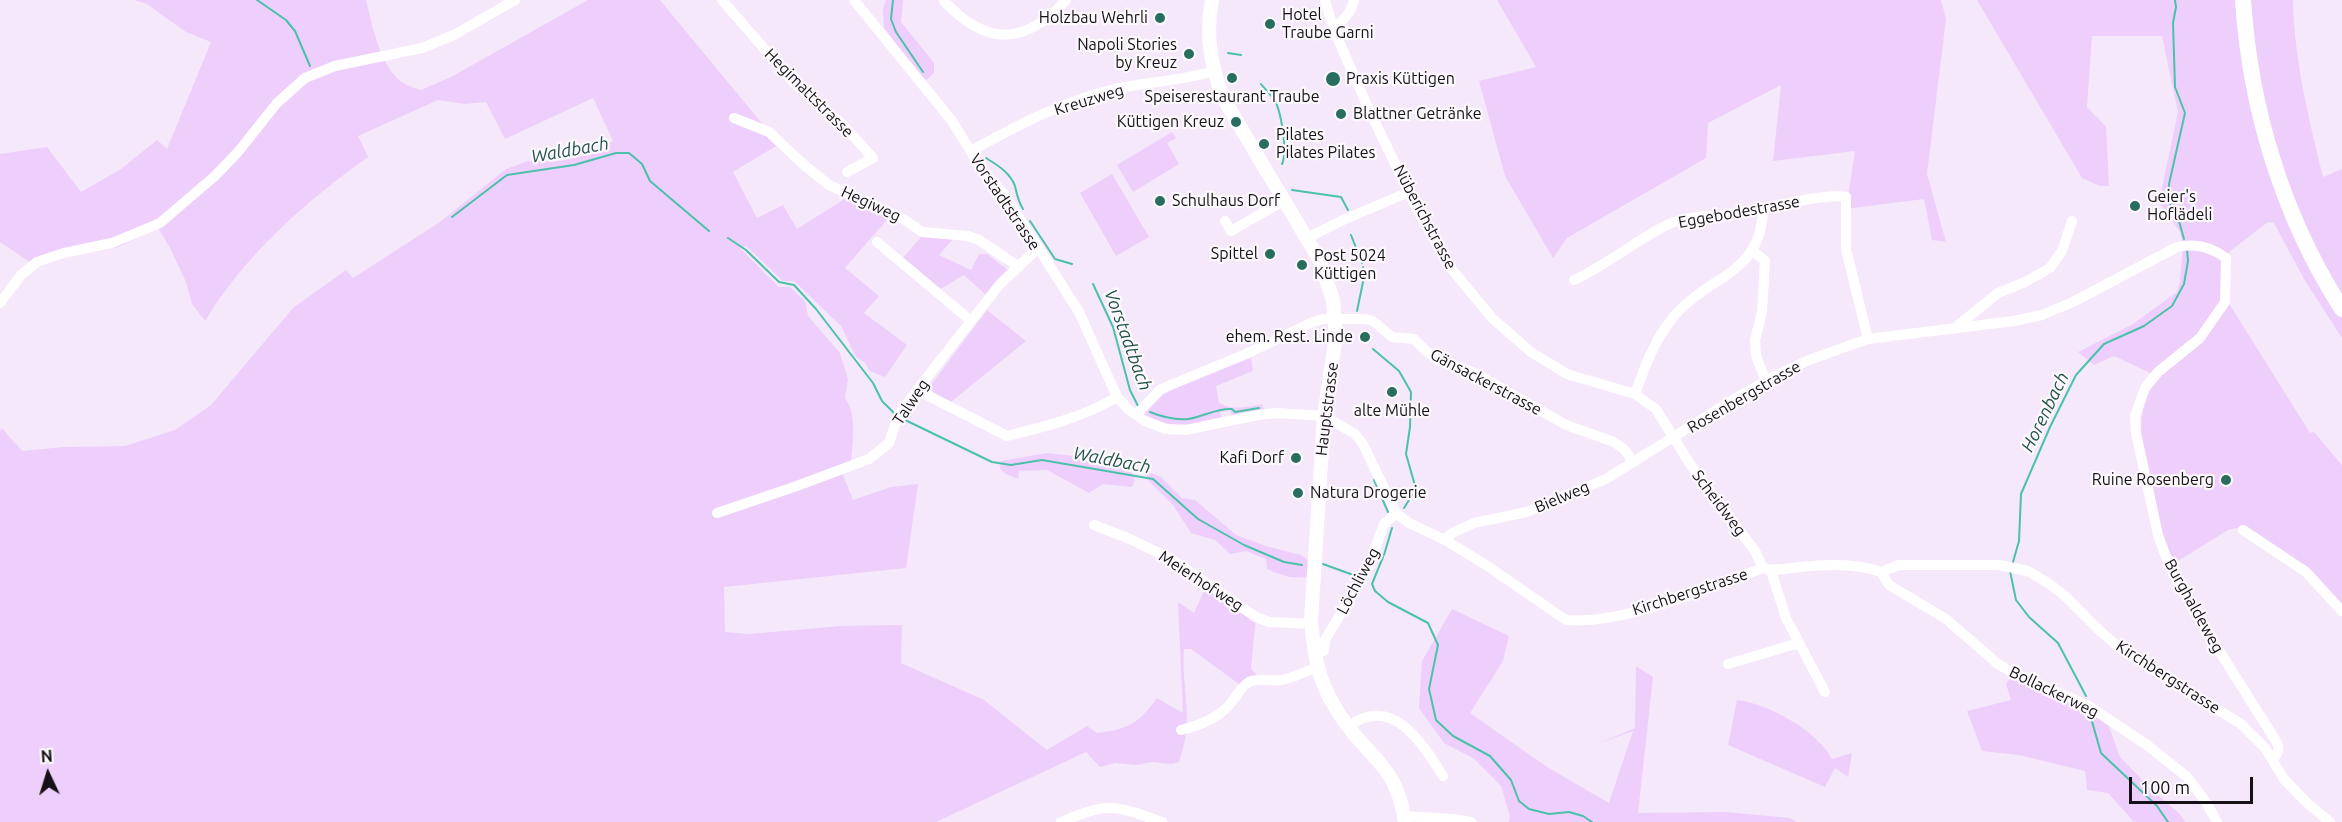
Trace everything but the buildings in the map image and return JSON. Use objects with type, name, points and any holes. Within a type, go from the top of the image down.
[{"type":"main road","points":[[2243,0],[2246,43],[2267,146],[2290,208],[2329,290],[2342,309]]},
{"type":"street","points":[[0,303],[21,275],[37,262],[64,253],[112,243],[159,223],[222,168],[238,152],[277,103],[305,78],[335,66],[422,48],[454,35],[515,0]]},
{"type":"street","name":"Hegimattstrasse","points":[[722,0],[794,83],[843,125],[873,158],[847,172]]},
{"type":"street","name":"Vorstadtstrasse","points":[[854,0],[952,121],[981,170],[1004,194],[1079,312],[1117,397],[1145,421],[1166,429],[1186,430],[1258,415],[1285,413],[1324,416]]},
{"type":"street","points":[[944,1],[957,16],[973,27],[985,32],[1005,34],[1031,30],[1048,20],[1066,0]]},
{"type":"street","name":"Hauptstrasse","points":[[1212,0],[1208,35],[1214,71],[1224,98],[1236,122],[1319,259],[1328,281],[1335,319],[1334,358],[1324,416],[1312,624],[1313,650],[1317,668],[1326,692],[1348,727],[1381,762],[1395,783],[1405,819]]},
{"type":"street","name":"Nüberichstrasse","points":[[1325,0],[1333,28],[1370,112],[1409,192],[1449,266],[1492,318],[1537,356],[1567,374],[1635,394],[1656,410],[1674,439]]},
{"type":"street","points":[[1333,28],[1352,10],[1354,0]]},
{"type":"street","name":"Kreuzweg","points":[[971,151],[1021,124],[1071,102],[1115,89],[1172,81],[1214,71]]},
{"type":"street","name":"Hegiweg","points":[[734,118],[769,132],[829,185],[905,220],[927,234],[968,236],[979,240],[1019,267]]},
{"type":"street","points":[[1307,238],[1409,192]]},
{"type":"street","name":"Eggebodestrasse","points":[[1574,280],[1592,272],[1670,224],[1692,218],[1846,197],[1846,249],[1868,339]]},
{"type":"street","points":[[1225,221],[1231,231],[1285,200]]},
{"type":"street","points":[[1635,394],[1646,365],[1666,327],[1677,313],[1743,263],[1753,251],[1763,225],[1763,209]]},
{"type":"street","points":[[1955,328],[1998,293],[2050,268],[2062,251],[2072,221]]},
{"type":"street","points":[[877,242],[970,320]]},
{"type":"street","name":"Rosenbergstrasse","points":[[1674,439],[1766,381],[1809,360],[1868,339],[2014,321],[2042,315],[2073,302],[2183,246],[2201,246],[2226,258]]},
{"type":"street","name":"Talweg","points":[[717,513],[868,459],[889,443],[900,414],[970,320],[1000,284],[1037,249]]},
{"type":"street","points":[[1753,251],[1765,261],[1763,305],[1755,340],[1756,356],[1766,381]]},
{"type":"street","name":"Burghaldeweg","points":[[2226,258],[2225,302],[2200,338],[2158,372],[2145,388],[2135,416],[2136,433],[2152,512],[2164,551],[2196,614],[2276,741],[2279,748],[2273,759]]},
{"type":"street","points":[[1137,414],[1161,389],[1248,353],[1313,322],[1335,319]]},
{"type":"street","name":"Gänsackerstrasse","points":[[1335,319],[1373,321],[1392,337],[1414,339],[1438,360],[1475,373],[1566,425],[1614,442],[1624,449],[1634,461]]},
{"type":"street","points":[[917,390],[1006,436],[1031,430],[1101,406],[1117,397]]},
{"type":"street","points":[[1324,416],[1355,434],[1363,444],[1396,513]]},
{"type":"street","name":"Bielweg","points":[[1445,540],[1452,533],[1474,523],[1527,512],[1606,479],[1674,439]]},
{"type":"street","name":"Scheidweg","points":[[1674,439],[1767,569],[1786,618],[1825,692]]},
{"type":"street","name":"Kirchbergstrasse","points":[[1396,513],[1409,523],[1445,540],[1566,620],[1616,617],[1767,569],[1841,565],[1881,572],[1899,565],[2000,565],[2028,571],[2064,596],[2122,650],[2241,723],[2256,736],[2284,779],[2330,822]]},
{"type":"street","name":"Löchliweg","points":[[1324,651],[1325,640],[1374,555],[1384,524],[1396,513]]},
{"type":"street","name":"Meierhofweg","points":[[1094,525],[1171,559],[1256,617],[1269,622],[1312,624]]},
{"type":"street","points":[[2243,530],[2306,572],[2342,612]]},
{"type":"street","name":"Bollackerweg","points":[[1881,572],[1889,585],[1946,619],[2013,674],[2087,705],[2146,744],[2187,777],[2206,802],[2217,822]]},
{"type":"street","points":[[1728,664],[1799,643]]},
{"type":"street","points":[[1181,730],[1192,727],[1227,708],[1251,681],[1261,679],[1280,681],[1317,668]]},
{"type":"street","points":[[1348,727],[1367,715],[1383,716],[1398,721],[1424,748],[1443,776]]},
{"type":"street","points":[[1061,822],[1093,809],[1112,807],[1130,810],[1148,820],[1162,822]]},
{"type":"street","points":[[1405,819],[1453,819],[1471,822]]},
{"type":"shaded area","points":[[134,0],[366,0],[376,40],[389,68],[401,81],[421,90],[451,77],[588,0],[660,0],[769,132],[781,143],[733,172],[757,218],[783,205],[797,229],[851,195],[892,214],[845,268],[879,296],[864,313],[907,345],[885,377],[870,371],[865,363],[856,357],[841,326],[794,281],[783,281],[746,246],[740,248],[779,287],[790,287],[805,301],[808,316],[840,353],[848,379],[845,398],[852,413],[853,422],[851,465],[841,470],[853,500],[891,487],[918,484],[906,568],[724,587],[725,632],[749,634],[841,626],[902,625],[901,663],[984,700],[1047,750],[1087,726],[1097,733],[1117,730],[1132,724],[1157,698],[1183,713],[1178,602],[1194,613],[1207,584],[1256,617],[1251,669],[1261,679],[1243,687],[1191,649],[1184,649],[1187,718],[1184,746],[1179,762],[1171,764],[1151,762],[1137,765],[1115,763],[1100,767],[1086,752],[936,822],[0,822],[0,430],[2,428],[22,451],[64,447],[125,446],[175,430],[211,405],[293,308],[346,270],[353,278],[440,222],[506,169],[528,161],[560,161],[588,154],[613,141],[593,98],[505,139],[486,102],[465,104],[438,100],[358,136],[368,157],[322,192],[278,231],[238,274],[205,321],[192,304],[186,282],[158,228],[118,247],[69,257],[37,267],[0,242],[0,154],[47,147],[81,192],[121,169],[157,140],[167,149],[211,42],[186,32],[147,4]]},
{"type":"shaded area","points":[[886,0],[903,0],[901,22],[934,63],[934,73],[925,81],[884,28],[883,9]]},
{"type":"shaded area","points":[[1497,0],[1941,0],[1946,19],[1927,174],[1946,242],[1932,240],[1924,199],[1846,209],[1855,151],[1773,161],[1781,85],[1708,123],[1706,158],[1567,238],[1553,258],[1505,176],[1479,81],[1536,67]]},
{"type":"shaded area","points":[[1977,0],[2293,0],[2299,67],[2323,177],[2342,169],[2342,338],[2304,279],[2274,223],[2268,222],[2229,252],[2228,302],[2310,433],[2314,432],[2342,465],[2342,609],[2305,570],[2241,527],[2228,530],[2173,564],[2150,494],[2141,444],[2142,420],[2147,397],[2157,376],[2114,356],[2094,365],[2078,352],[2133,324],[2177,292],[2180,281],[2183,246],[2180,232],[2159,202],[2178,112],[2162,36],[2092,36],[2087,107],[2106,127],[2109,186],[2100,186],[2082,178]]},
{"type":"shaded area","points":[[1172,132],[1176,138],[1167,143],[1179,164],[1133,192],[1117,165]]},
{"type":"shaded area","points":[[1112,174],[1149,237],[1116,256],[1080,193]]},
{"type":"shaded area","points":[[922,236],[954,238],[939,255],[971,270],[979,254],[987,254],[1009,271],[986,295],[964,275],[939,290],[902,259]]},
{"type":"shaded area","points":[[987,310],[1026,341],[951,402],[928,389]]},
{"type":"shaded area","points":[[1251,358],[1253,371],[1216,386],[1219,403],[1235,408],[1262,404],[1264,410],[1232,416],[1230,410],[1220,412],[1222,419],[1182,425],[1163,423],[1144,414],[1154,400],[1173,389]]},
{"type":"shaded area","points":[[1047,453],[1109,460],[1129,467],[1135,480],[1132,487],[1103,484],[1089,493],[1047,470],[1019,471],[1018,479],[1000,469],[1001,461]]},
{"type":"shaded area","points":[[1152,473],[1161,477],[1182,498],[1195,500],[1236,535],[1301,555],[1307,559],[1309,570],[1306,577],[1290,577],[1276,573],[1267,569],[1266,559],[1246,551],[1230,554],[1215,540],[1191,533],[1173,505],[1147,479],[1147,475]]},
{"type":"shaded area","points":[[1452,609],[1509,636],[1503,661],[1470,713],[1547,767],[1609,803],[1633,731],[1600,743],[1635,728],[1636,666],[1653,677],[1638,813],[1726,812],[1790,818],[1796,822],[1509,822],[1510,816],[1501,786],[1473,758],[1444,743],[1419,708],[1422,661]]},
{"type":"shaded area","points":[[2013,674],[2105,716],[2120,757],[2151,789],[2180,814],[2185,822],[2134,822],[2108,793],[2087,790],[2085,771],[2019,755],[1982,751],[1967,711],[2011,700],[2006,684]]},
{"type":"shaded area","points":[[1737,700],[1763,707],[1790,720],[1815,738],[1832,759],[1852,753],[1848,777],[1835,768],[1825,787],[1728,745]]},
{"type":"waterway","name":"Waldbach","points":[[257,0],[286,20],[295,31],[310,66]]},
{"type":"waterway","name":"Vorstadtbach","points":[[893,0],[891,19],[896,32],[923,72]]},
{"type":"waterway","name":"Horenbach","points":[[2175,0],[2173,23],[2175,87],[2185,113],[2169,184],[2169,202],[2179,221],[2184,239]]},
{"type":"waterway","points":[[1228,53],[1241,55]]},
{"type":"waterway","points":[[1261,84],[1277,104],[1284,141],[1282,164]]},
{"type":"waterway","name":"Waldbach","points":[[452,217],[507,175],[574,165],[616,153],[629,153],[642,164],[650,181],[709,231]]},
{"type":"waterway","name":"Vorstadtbach","points":[[986,158],[1003,169],[1010,177],[1023,209]]},
{"type":"waterway","points":[[1292,190],[1341,197],[1348,210]]},
{"type":"waterway","name":"Vorstadtbach","points":[[1030,221],[1055,259],[1072,264]]},
{"type":"waterway","points":[[1351,235],[1362,263]]},
{"type":"waterway","name":"Waldbach","points":[[728,238],[746,250],[779,282],[794,285],[816,309],[873,383],[882,401],[894,413]]},
{"type":"waterway","name":"Horenbach","points":[[2013,562],[2019,541],[2021,494],[2076,375],[2104,344],[2144,326],[2172,306],[2184,284],[2188,261],[2187,250]]},
{"type":"waterway","points":[[1357,311],[1363,282],[1363,267]]},
{"type":"waterway","name":"Vorstadtbach","points":[[1093,284],[1113,327],[1130,390],[1138,406]]},
{"type":"waterway","points":[[1373,349],[1399,371],[1411,392],[1410,427],[1406,454],[1416,489],[1404,508]]},
{"type":"waterway","name":"Vorstadtbach","points":[[1150,412],[1169,418],[1183,419],[1220,410],[1232,409],[1235,412],[1259,408]]},
{"type":"waterway","name":"Waldbach","points":[[903,419],[992,462],[1011,465],[1042,460],[1153,479],[1198,519],[1244,545],[1284,562],[1302,565]]},
{"type":"waterway","name":"Vorstadtbach","points":[[1374,480],[1388,512]]},
{"type":"waterway","points":[[1384,555],[1392,528]]},
{"type":"waterway","points":[[1383,557],[1372,584],[1375,591],[1388,602],[1428,623],[1438,645],[1429,689],[1436,720],[1453,736],[1490,756],[1511,780],[1519,801],[1529,809],[1549,814],[1569,812],[1583,816],[1592,822]]},
{"type":"waterway","name":"Waldbach","points":[[1323,564],[1356,576]]},
{"type":"waterway","name":"Horenbach","points":[[2010,571],[2016,600],[2029,617],[2058,643],[2086,696]]},
{"type":"waterway","name":"Horenbach","points":[[2089,711],[2101,753],[2157,806],[2168,822]]},
{"type":"place","name":"Holzbau Wehrli","points":[[1160,18]]},
{"type":"place","name":"Hotel Traube Garni","points":[[1270,24]]},
{"type":"place","name":"Napoli Stories by Kreuz","points":[[1189,54]]},
{"type":"place","name":"Speiserestaurant Traube","points":[[1232,78]]},
{"type":"place","name":"Praxis Küttigen","points":[[1333,79]]},
{"type":"place","name":"Blattner Getränke","points":[[1341,114]]},
{"type":"place","name":"Küttigen Kreuz","points":[[1236,122]]},
{"type":"place","name":"Pilates Pilates Pilates","points":[[1264,144]]},
{"type":"place","name":"Schulhaus Dorf","points":[[1160,201]]},
{"type":"place","name":"Geier's Hoflädeli","points":[[2135,206]]},
{"type":"place","name":"Spittel","points":[[1270,254]]},
{"type":"place","name":"Post 5024 Küttigen","points":[[1302,265]]},
{"type":"place","name":"ehem. Rest. Linde","points":[[1365,337]]},
{"type":"place","name":"alte Mühle","points":[[1392,392]]},
{"type":"place","name":"Kafi Dorf","points":[[1296,458]]},
{"type":"place","name":"Ruine Rosenberg","points":[[2226,480]]},
{"type":"place","name":"Natura Drogerie","points":[[1298,493]]}]
